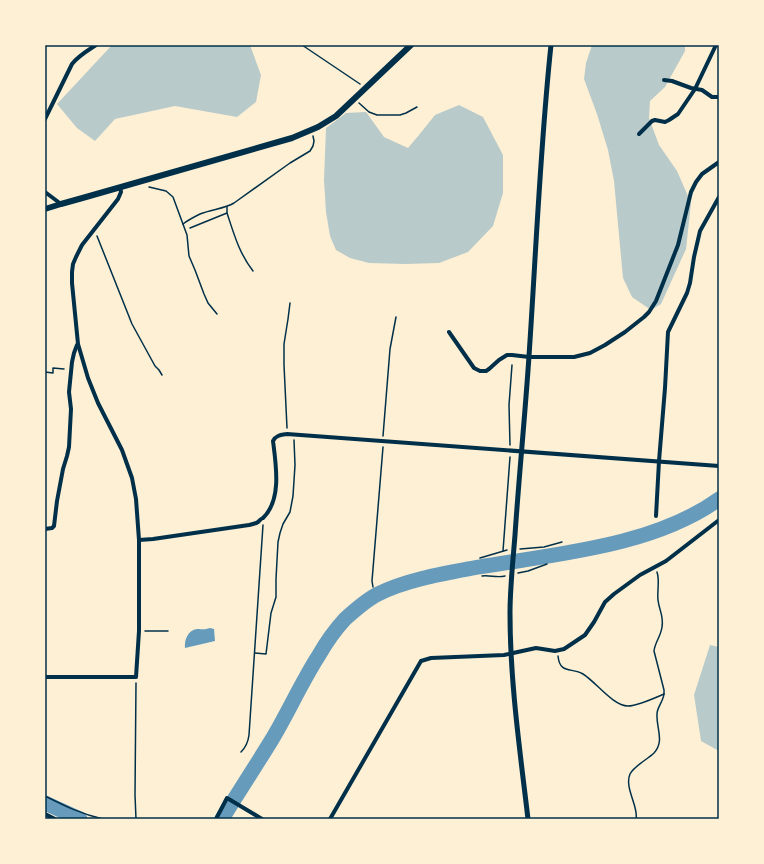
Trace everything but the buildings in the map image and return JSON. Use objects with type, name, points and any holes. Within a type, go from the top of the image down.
[{"type":"main road","points":[[45,209],[120,186],[284,140],[318,127],[336,116],[411,45]]},
{"type":"street","points":[[45,119],[72,64],[83,53],[96,45]]},
{"type":"street","points":[[528,819],[510,653],[510,611],[551,45]]},
{"type":"street","points":[[639,134],[652,121],[655,120],[665,122],[678,114],[695,89],[716,45]]},
{"type":"street","points":[[664,80],[702,90],[712,97],[719,97]]},
{"type":"street","points":[[449,332],[474,368],[480,372],[486,371],[507,355],[574,358],[590,354],[605,345],[625,332],[649,312],[656,301],[678,245],[691,192],[702,174],[719,162]]},
{"type":"street","points":[[45,677],[136,677],[139,631],[139,540],[136,500],[132,478],[122,450],[98,403],[88,378],[78,344],[72,272],[76,257],[82,245],[118,200],[121,192],[120,186]]},
{"type":"street","points":[[45,192],[61,204]]},
{"type":"street","points":[[656,516],[668,332],[687,293],[700,231],[719,197]]},
{"type":"street","points":[[45,528],[52,528],[54,526],[58,495],[69,446],[71,409],[69,392],[74,353],[78,344]]},
{"type":"street","points":[[139,540],[249,525],[258,522],[266,514],[273,503],[275,493],[276,460],[272,441],[275,437],[287,434],[719,466]]},
{"type":"street","points":[[330,819],[421,661],[431,658],[494,655],[536,648],[555,651],[564,649],[585,635],[605,602],[614,594],[640,575],[666,561],[719,520]]},
{"type":"street","points":[[216,819],[227,798],[260,818]]},
{"type":"street","points":[[45,814],[55,819]]},
{"type":"path","points":[[302,45],[366,88]]},
{"type":"path","points":[[355,98],[369,112],[377,115],[400,115],[417,107]]},
{"type":"path","points":[[183,224],[201,214],[227,207],[290,163],[310,151],[314,141],[310,130]]},
{"type":"path","points":[[148,187],[166,191],[173,198],[187,235],[189,256],[208,303],[217,314]]},
{"type":"path","points":[[227,207],[227,213],[240,251],[253,271]]},
{"type":"path","points":[[190,228],[227,213]]},
{"type":"path","points":[[94,229],[132,324],[155,366],[162,375]]},
{"type":"path","points":[[287,434],[284,344],[290,303]]},
{"type":"path","points":[[373,587],[372,582],[390,349],[396,317]]},
{"type":"path","points":[[503,551],[511,450],[509,405],[512,365]]},
{"type":"path","points":[[45,372],[53,372],[53,368],[71,370]]},
{"type":"path","points":[[255,654],[266,654],[271,613],[276,597],[278,542],[283,524],[290,512],[293,496],[295,464],[293,435]]},
{"type":"path","points":[[241,752],[246,747],[249,735],[264,526],[261,519]]},
{"type":"path","points":[[636,819],[637,812],[631,796],[630,774],[654,753],[659,744],[657,714],[658,707],[664,698],[664,690],[654,651],[654,645],[661,632],[663,621],[658,600],[658,573],[654,568]]},
{"type":"path","points":[[139,631],[168,631]]},
{"type":"path","points":[[558,650],[559,663],[563,668],[584,674],[616,701],[623,705],[634,705],[664,694]]},
{"type":"path","points":[[136,677],[136,819]]},
{"type":"path","points":[[45,796],[71,809],[103,819]]},
{"type":"shaded area","points":[[112,45],[250,45],[261,75],[256,102],[237,117],[175,106],[115,119],[95,141],[77,128],[57,104]]},
{"type":"shaded area","points":[[592,45],[685,45],[685,51],[665,87],[650,101],[649,118],[659,145],[677,171],[691,203],[686,249],[661,304],[651,310],[632,297],[623,278],[614,181],[608,150],[584,79],[586,63]]},
{"type":"shaded area","points":[[459,105],[483,117],[503,155],[503,193],[493,226],[468,252],[439,263],[369,263],[350,258],[336,250],[330,236],[326,212],[324,180],[326,128],[346,113],[366,112],[384,137],[408,148],[435,115]]},
{"type":"shaded area","points":[[710,645],[719,647],[719,751],[701,741],[694,695]]},
{"type":"water","points":[[210,628],[214,629],[215,641],[185,648],[186,639],[191,631]]},
{"type":"waterway","points":[[222,819],[271,741],[306,676],[328,641],[345,619],[369,599],[402,584],[428,577],[604,546],[635,538],[665,528],[693,515],[719,499]]},
{"type":"waterway","points":[[45,803],[80,819]]}]
